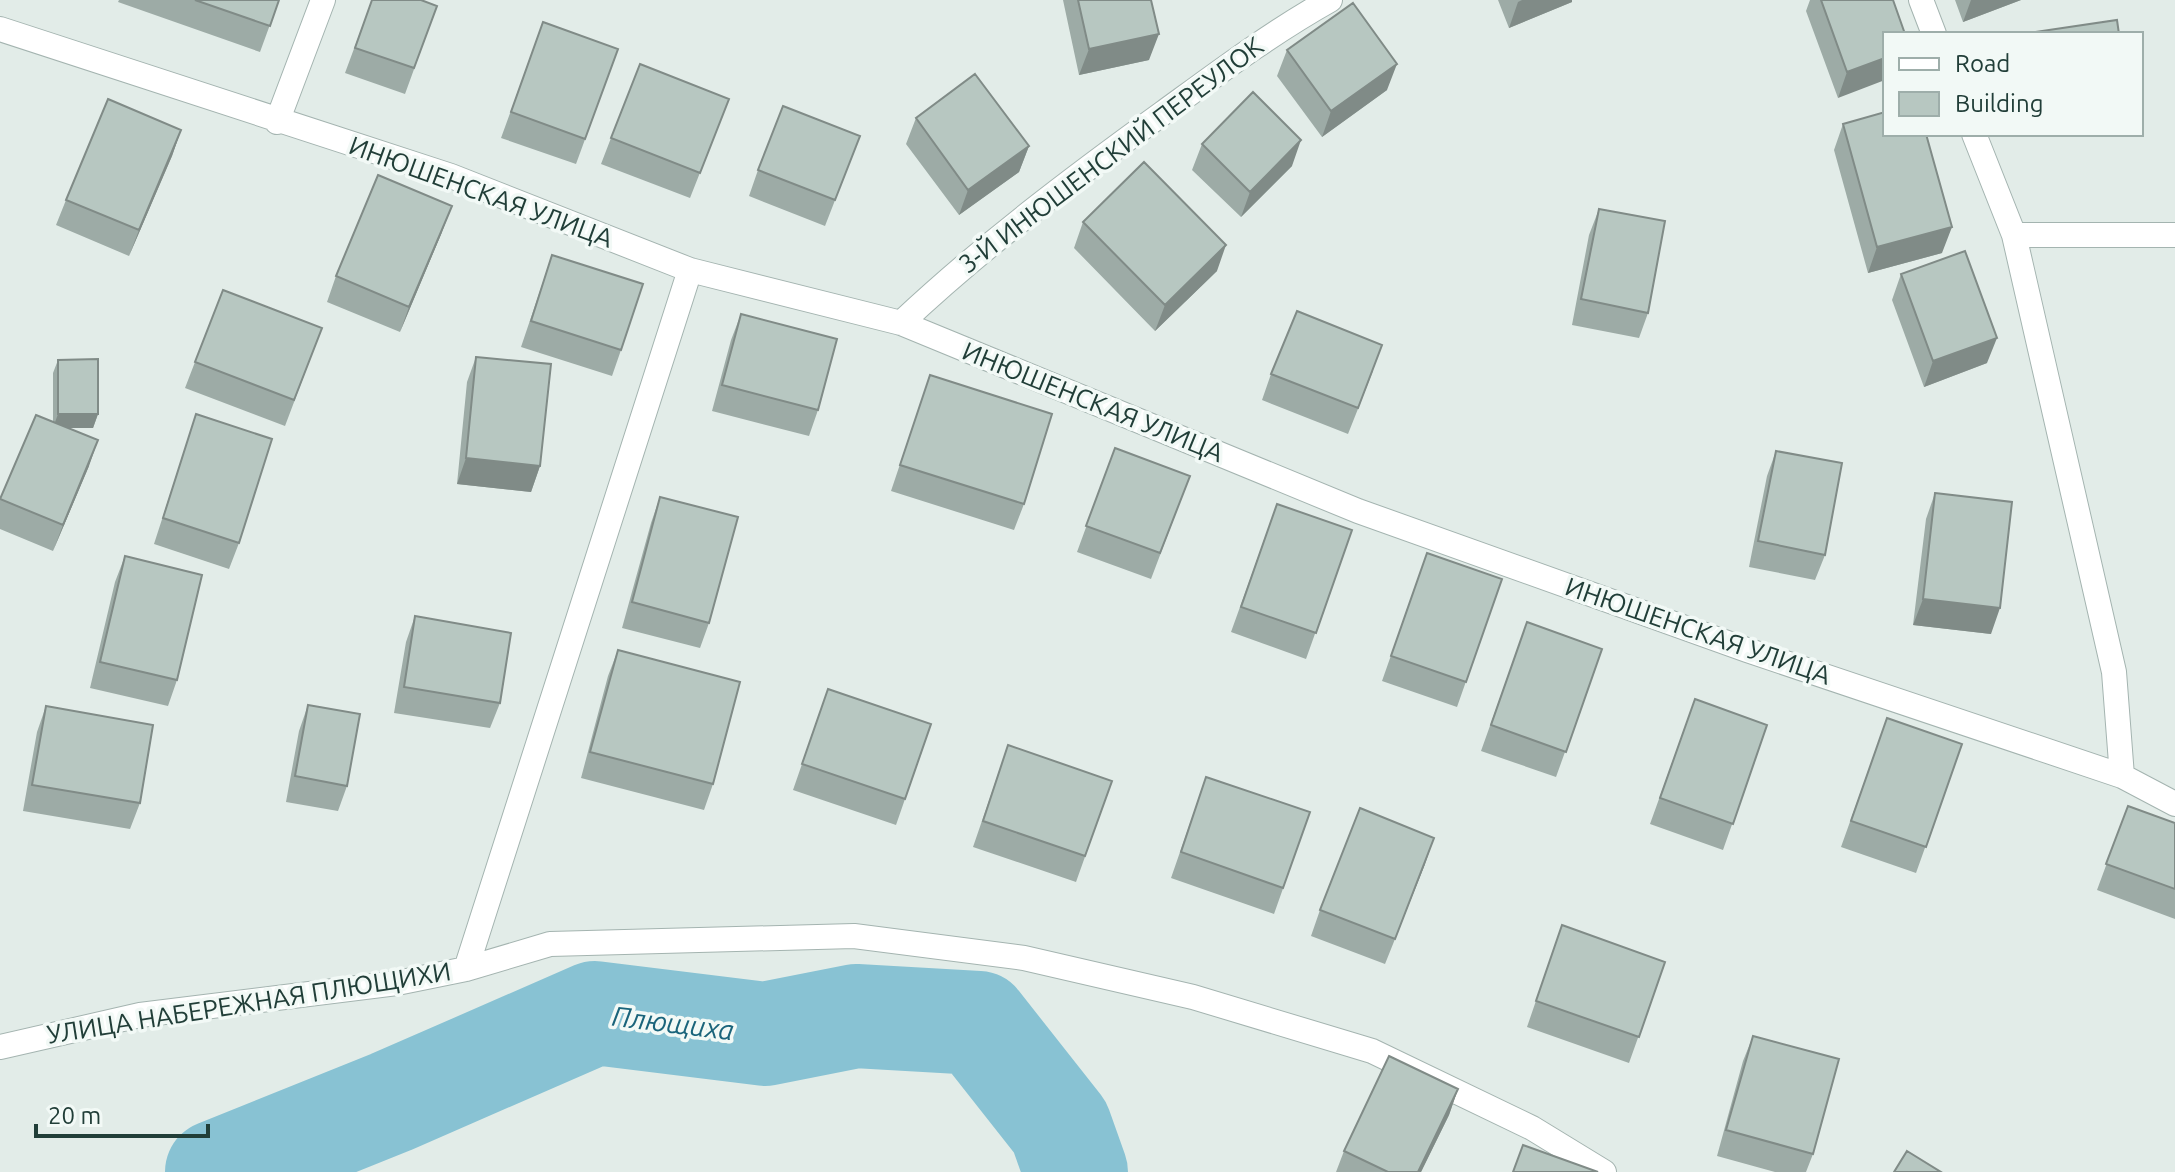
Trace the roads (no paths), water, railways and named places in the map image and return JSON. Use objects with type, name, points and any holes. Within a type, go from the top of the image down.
[{"type":"street","points":[[277,122],[323,0]]},
{"type":"street","name":"3-Й ИНЮШЕНСКИЙ ПЕРЕУЛОК","points":[[901,323],[949,277],[1087,168],[1284,26],[1330,0]]},
{"type":"street","points":[[1921,0],[1933,32]]},
{"type":"street","name":"ИНЮШЕНСКАЯ УЛИЦА","points":[[0,29],[277,122],[451,176],[690,270],[901,323],[1358,511],[1747,650],[2122,776],[2175,804]]},
{"type":"street","points":[[1975,136],[2014,235],[2114,672],[2122,776]]},
{"type":"street","points":[[2014,235],[2175,235]]},
{"type":"street","points":[[466,969],[690,270]]},
{"type":"street","name":"УЛИЦА НАБЕРЕЖНАЯ ПЛЮЩИХИ","points":[[0,1047],[140,1015],[397,983],[466,969],[550,944],[854,936],[1024,958],[1193,997],[1372,1051],[1532,1128],[1604,1172]]},
{"type":"waterway","name":"Плющиха","points":[[217,1172],[391,1102],[595,1013],[765,1034],[856,1016],[978,1023],[1060,1127],[1076,1172]]}]
